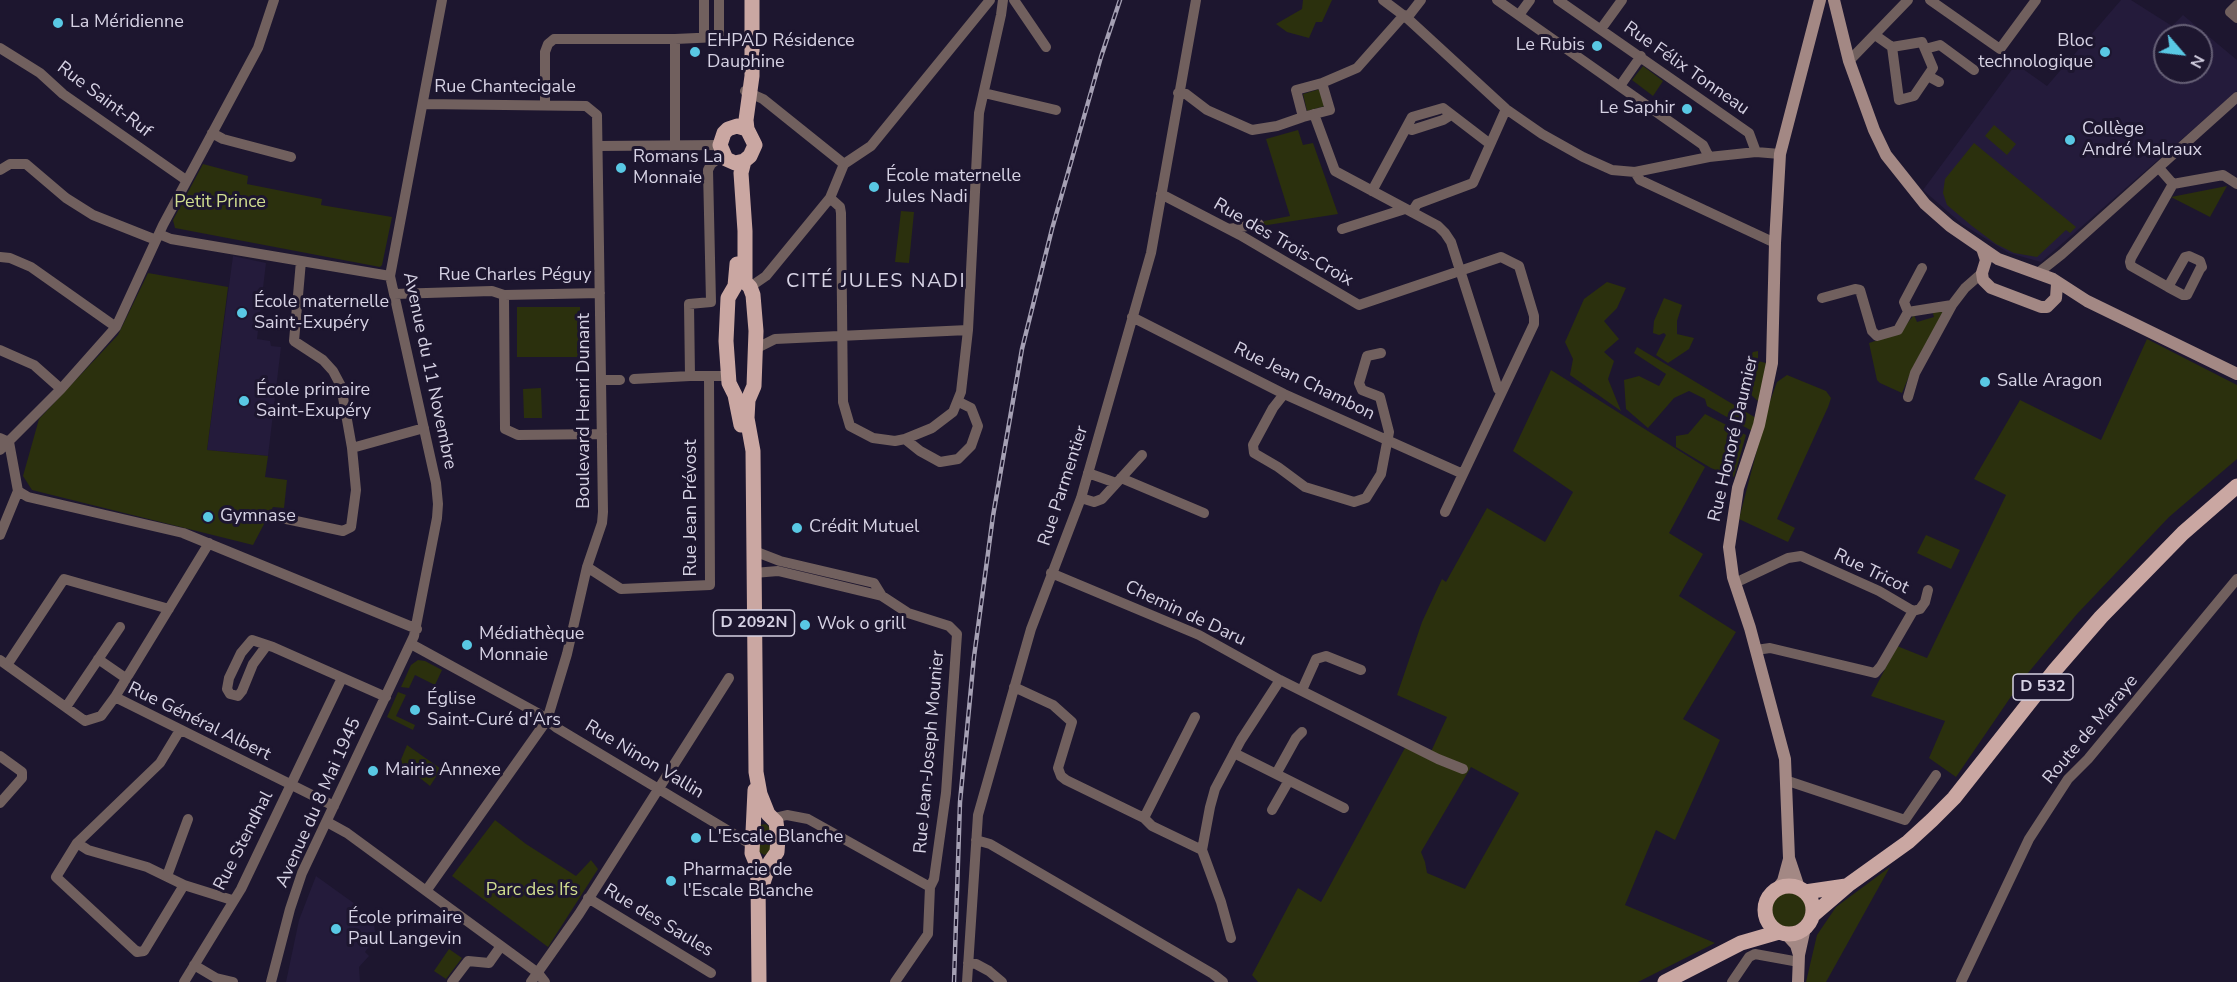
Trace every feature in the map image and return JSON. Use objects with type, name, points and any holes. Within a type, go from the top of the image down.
[{"type":"main road","points":[[744,0],[747,91]]},
{"type":"main road","points":[[740,128],[747,91],[752,0]]},
{"type":"main road","points":[[740,128],[724,133],[729,156],[741,173],[747,285],[754,302],[756,331],[754,386],[743,394],[730,388],[726,311],[728,298],[747,285]]},
{"type":"main road","points":[[729,156],[750,156],[755,145],[740,128]]},
{"type":"main road","name":"D 2092N","points":[[743,394],[747,457],[753,474],[756,772],[762,820]]},
{"type":"main road","name":"D 532","points":[[1809,921],[1848,885],[1908,842],[1954,798],[2055,670],[2101,617],[2176,540],[2237,486]]},
{"type":"main road","points":[[759,982],[759,895],[763,862],[777,852],[777,827],[762,820],[752,845],[752,853],[763,862]]},
{"type":"main road","name":"D 532","points":[[1802,890],[1848,885]]},
{"type":"main road","points":[[1665,982],[1741,943],[1782,933],[1793,934],[1809,921],[1812,902],[1802,890],[1784,886],[1777,889],[1768,898],[1765,912],[1741,943]]},
{"type":"main road","points":[[1765,912],[1772,927],[1782,933]]},
{"type":"street","points":[[0,450],[4,440],[61,389],[116,327],[186,180],[258,48],[274,0]]},
{"type":"street","name":"Avenue du 11 Novembre","points":[[411,644],[417,629],[438,504],[436,483],[390,276],[442,0]]},
{"type":"street","points":[[704,0],[704,36]]},
{"type":"street","points":[[545,104],[545,52],[548,44],[554,39],[719,37],[719,0]]},
{"type":"street","points":[[830,198],[840,207],[842,213],[843,402],[850,426],[873,438],[895,441],[905,439],[932,428],[953,412],[958,402],[968,330],[979,113],[1003,0]]},
{"type":"street","points":[[1014,0],[1046,47]]},
{"type":"street","name":"Rue Parmentier","points":[[967,982],[978,815],[1014,687],[1052,573],[1081,498],[1151,253],[1196,0]]},
{"type":"street","points":[[1383,0],[1406,16],[1506,109],[1542,134],[1612,170],[1635,172],[1708,158],[1756,152],[1780,154]]},
{"type":"street","points":[[1421,0],[1357,68],[1322,83],[1296,90],[1335,171],[1437,226],[1450,242],[1498,389],[1501,392],[1445,512]]},
{"type":"street","points":[[1497,0],[1703,145],[1708,158]]},
{"type":"street","points":[[1519,15],[1530,0]]},
{"type":"street","name":"Rue Félix Tonneau","points":[[1558,0],[1749,133],[1756,152]]},
{"type":"street","points":[[1601,29],[1622,0]]},
{"type":"street","name":"Rue Honoré Daumier","points":[[1777,889],[1783,881],[1789,858],[1788,781],[1780,738],[1730,566],[1729,547],[1738,489],[1759,425],[1772,363],[1780,154],[1820,0]]},
{"type":"street","points":[[1849,61],[1908,0]]},
{"type":"street","points":[[1930,0],[2000,49],[2036,0]]},
{"type":"street","points":[[1834,1],[1849,61],[1866,112],[1886,155],[1925,204],[1950,226],[1998,259],[2055,281],[2088,301],[2237,374]]},
{"type":"street","name":"Rue Honoré Daumier","points":[[1814,25],[1822,9],[1834,1]]},
{"type":"street","points":[[747,285],[766,276],[830,198],[844,164],[871,146],[985,2],[1001,15]]},
{"type":"street","points":[[2237,5],[2230,12],[2237,18]]},
{"type":"street","points":[[1875,35],[1892,47],[1922,42],[1933,68],[1914,96],[1899,100],[1892,47]]},
{"type":"street","points":[[675,39],[675,145]]},
{"type":"street","points":[[1925,50],[1940,45],[1974,70]]},
{"type":"street","name":"Rue Saint-Ruf","points":[[0,48],[40,73],[63,94],[186,180]]},
{"type":"street","points":[[1620,86],[1641,56]]},
{"type":"street","points":[[1928,76],[1939,82]]},
{"type":"street","points":[[1178,93],[1186,94],[1207,110],[1252,130],[1277,126],[1329,110],[1322,83]]},
{"type":"street","points":[[747,91],[763,99],[844,164]]},
{"type":"street","points":[[984,93],[1056,110]]},
{"type":"street","points":[[2038,273],[2237,98]]},
{"type":"street","name":"Rue Chantecigale","points":[[423,104],[586,106]]},
{"type":"street","name":"Boulevard Henri Dunant","points":[[426,891],[547,720],[567,654],[587,567],[602,523],[599,146],[597,115],[586,106]]},
{"type":"street","points":[[1372,191],[1412,117],[1443,108],[1490,144]]},
{"type":"street","points":[[1342,229],[1409,210],[1417,204],[1473,183],[1506,109]]},
{"type":"street","points":[[212,133],[223,139],[291,157]]},
{"type":"street","points":[[599,146],[675,145],[729,156]]},
{"type":"street","points":[[690,376],[689,304],[711,302],[709,167],[729,156]]},
{"type":"street","points":[[0,170],[10,164],[26,164],[66,198],[93,215],[157,237],[390,276]]},
{"type":"street","points":[[2159,168],[2173,184]]},
{"type":"street","points":[[1635,172],[1640,180],[1775,243]]},
{"type":"street","points":[[2173,184],[2223,175],[2237,184]]},
{"type":"street","points":[[2168,287],[2131,266],[2130,262],[2173,184]]},
{"type":"street","name":"Rue des Trois-Croix","points":[[1161,194],[1229,229],[1359,305],[1501,257],[1520,266],[1534,316],[1534,324],[1501,392]]},
{"type":"street","points":[[1229,229],[1259,224]]},
{"type":"street","points":[[1982,248],[1984,274],[1995,290],[2041,307],[2047,307],[2056,298],[2056,265],[2062,254]]},
{"type":"street","points":[[0,257],[10,258],[31,267],[116,327]]},
{"type":"street","points":[[1908,397],[1916,374],[1952,305],[1998,259]]},
{"type":"street","points":[[277,517],[343,531],[351,527],[356,490],[352,448],[341,386],[323,360],[294,341],[302,261]]},
{"type":"street","points":[[1908,312],[1904,302],[1922,268]]},
{"type":"street","points":[[1822,298],[1855,289],[1860,290],[1872,331],[1876,336],[1898,330],[1908,312]]},
{"type":"street","name":"Rue Charles Péguy","points":[[394,294],[492,291],[504,295],[600,293]]},
{"type":"street","points":[[504,295],[505,429],[518,435],[602,434]]},
{"type":"street","points":[[2056,298],[2088,301]]},
{"type":"street","points":[[1908,312],[1952,305]]},
{"type":"street","name":"Rue Jean Chambon","points":[[1131,317],[1284,394],[1462,474]]},
{"type":"street","points":[[755,349],[775,339],[968,330]]},
{"type":"street","points":[[756,331],[775,339]]},
{"type":"street","points":[[0,350],[34,365],[61,389]]},
{"type":"street","points":[[1284,394],[1273,408],[1253,445],[1254,453],[1305,487],[1354,502],[1366,498],[1381,474],[1389,432],[1380,397],[1362,390],[1359,383],[1367,356],[1381,353]]},
{"type":"street","name":"Rue Jean Prévost","points":[[587,567],[621,589],[711,585],[709,376]]},
{"type":"street","points":[[634,380],[728,376]]},
{"type":"street","points":[[602,380],[620,380]]},
{"type":"street","points":[[905,439],[920,452],[940,462],[958,459],[971,446],[978,426],[971,408],[958,402]]},
{"type":"street","points":[[352,448],[424,428]]},
{"type":"street","points":[[0,535],[18,491],[4,440]]},
{"type":"street","points":[[1081,498],[1094,502],[1102,499],[1142,454]]},
{"type":"street","points":[[1088,473],[1119,481],[1204,513]]},
{"type":"street","points":[[18,491],[28,497],[183,533],[417,629]]},
{"type":"street","points":[[115,697],[209,543]]},
{"type":"street","name":"Rue Jean-Joseph Mounier","points":[[754,551],[779,566],[882,596],[908,614],[949,626],[957,634],[946,793],[934,879],[930,887]]},
{"type":"street","name":"Rue Tricot","points":[[1735,583],[1788,558],[1801,556],[1879,591],[1913,611],[1875,673],[1770,648],[1756,650]]},
{"type":"street","name":"Rue Jean-Joseph Mounier","points":[[754,573],[779,566]]},
{"type":"street","name":"Chemin de Daru","points":[[1052,573],[1199,635],[1280,680],[1438,759],[1463,769]]},
{"type":"street","points":[[4,662],[64,579],[169,609]]},
{"type":"street","name":"Route de Maraye","points":[[1962,982],[2029,839],[2068,779],[2088,759],[2237,579]]},
{"type":"street","points":[[1913,611],[1920,609],[1925,602],[1928,590]]},
{"type":"street","points":[[66,707],[120,627]]},
{"type":"street","points":[[267,645],[253,664],[242,691],[238,696],[230,694],[227,688],[229,678],[241,653],[252,640],[267,645],[386,697]]},
{"type":"street","name":"Rue Ninon Vallin","points":[[411,644],[535,711],[752,845]]},
{"type":"street","name":"Avenue du 8 Mai 1945","points":[[271,982],[302,873],[411,644]]},
{"type":"street","points":[[1302,690],[1316,659],[1326,656],[1360,670]]},
{"type":"street","points":[[98,659],[127,679]]},
{"type":"street","name":"Rue Général Albert","points":[[4,662],[86,721],[101,716],[115,697],[334,806]]},
{"type":"street","name":"Rue Stendhal","points":[[184,982],[232,900],[241,889],[342,678]]},
{"type":"street","points":[[534,978],[729,678]]},
{"type":"street","points":[[1231,939],[1221,902],[1202,850],[1210,807],[1215,789],[1234,753],[1280,680]]},
{"type":"street","points":[[1014,687],[1053,705],[1072,722],[1058,768],[1061,776],[1144,818],[1152,826],[1202,850]]},
{"type":"street","points":[[1144,818],[1195,717]]},
{"type":"street","points":[[180,729],[160,763],[76,843],[56,877],[137,952],[144,951],[184,885]]},
{"type":"street","points":[[1276,774],[1296,738],[1302,732]]},
{"type":"street","points":[[1234,753],[1344,808]]},
{"type":"street","points":[[0,756],[22,772],[22,778],[0,803]]},
{"type":"street","points":[[1788,781],[1905,820],[1936,775]]},
{"type":"street","points":[[1272,810],[1288,782]]},
{"type":"street","points":[[734,834],[741,834],[762,820],[787,815],[808,819],[930,887],[928,934],[895,982]]},
{"type":"street","points":[[167,876],[188,819]]},
{"type":"street","points":[[327,822],[347,833],[501,946],[534,978],[545,982]]},
{"type":"street","points":[[976,840],[990,844],[1223,982]]},
{"type":"street","points":[[76,843],[88,849],[147,867],[184,885],[232,900]]},
{"type":"street","name":"Rue Honoré Daumier","points":[[1789,858],[1802,890]]},
{"type":"street","name":"Rue des Saules","points":[[588,898],[711,972]]},
{"type":"street","points":[[1798,982],[1799,958],[1809,921]]},
{"type":"street","points":[[1782,933],[1796,945],[1799,958]]},
{"type":"street","points":[[452,982],[468,961],[489,963],[501,946]]},
{"type":"street","points":[[1732,982],[1749,957],[1755,954],[1799,958]]},
{"type":"street","points":[[968,963],[976,964],[989,971],[1002,982]]},
{"type":"street","points":[[194,965],[216,978],[233,982]]},
{"type":"shaded area","name":"Collège André Malraux","points":[[2121,0],[2131,0],[2169,24],[2153,24],[2153,84],[2213,84],[2213,40],[2237,60],[2237,91],[2041,262],[2009,253],[1962,224],[1923,190],[2016,64],[2047,86]]},
{"type":"shaded area","name":"Collège André Malraux","points":[[2183,15],[2194,24],[2174,24]]},
{"type":"shaded area","name":"École primaire Saint-Exupéry","points":[[233,256],[266,263],[257,339],[270,341],[271,346],[281,347],[268,456],[207,450]]},
{"type":"shaded area","name":"École primaire Paul Langevin","points":[[316,876],[355,904],[356,912],[374,924],[375,932],[369,933],[368,938],[372,943],[365,952],[369,956],[359,967],[360,982],[286,982],[299,920]]},
{"type":"green space","points":[[1303,0],[1332,0],[1322,22],[1316,22],[1309,38],[1287,32],[1276,24],[1302,9]]},
{"type":"green space","points":[[1643,66],[1663,81],[1653,96],[1632,80]]},
{"type":"green space","points":[[1320,89],[1325,106],[1307,111],[1303,94]]},
{"type":"green space","points":[[1994,125],[2016,144],[2007,155],[1985,136]]},
{"type":"green space","points":[[1298,130],[1303,145],[1313,143],[1338,214],[1261,226],[1264,221],[1290,216],[1266,139]]},
{"type":"green space","points":[[1974,143],[2076,227],[2070,233],[2066,230],[2037,257],[2014,253],[1996,244],[1972,226],[1947,205],[1943,193],[1945,179]]},
{"type":"green space","name":"Petit Prince","points":[[203,164],[248,176],[247,184],[322,199],[321,205],[392,217],[382,265],[380,267],[175,228],[173,220]]},
{"type":"green space","points":[[2227,186],[2210,217],[2171,197]]},
{"type":"green space","points":[[901,211],[914,212],[909,263],[895,262]]},
{"type":"green space","points":[[148,273],[228,287],[207,450],[268,456],[265,477],[287,480],[284,508],[273,507],[253,545],[32,490],[23,476],[39,419],[118,335]]},
{"type":"green space","points":[[1607,282],[1626,288],[1617,308],[1604,321],[1619,339],[1604,352],[1614,361],[1608,379],[1621,411],[1570,375],[1573,359],[1565,342],[1584,299]]},
{"type":"green space","points":[[1664,298],[1682,305],[1677,321],[1677,334],[1694,338],[1689,349],[1668,363],[1656,355],[1666,335],[1653,333],[1654,321]]},
{"type":"green space","points":[[517,307],[580,307],[580,357],[517,357]]},
{"type":"green space","points":[[1932,310],[1944,311],[1912,369],[1902,393],[1880,383],[1877,380],[1869,343],[1899,333],[1914,315],[1917,322],[1934,317]]},
{"type":"green space","points":[[2147,339],[2237,385],[2237,459],[2169,517],[2077,614],[2023,679],[1956,777],[1929,758],[1945,721],[1871,696],[1897,646],[1927,658],[2006,495],[1974,479],[2020,400],[2101,440]]},
{"type":"green space","points":[[1637,347],[1756,418],[1752,431],[1707,406],[1705,399],[1689,391],[1674,398],[1648,428],[1626,409],[1624,380],[1639,376],[1659,386],[1666,374],[1634,353]]},
{"type":"green space","points":[[1758,351],[1758,361],[1766,363],[1759,402],[1741,386],[1743,370],[1753,352]]},
{"type":"green space","points":[[1551,370],[1705,467],[1669,533],[1703,554],[1679,596],[1736,632],[1683,719],[1720,740],[1675,840],[1656,830],[1625,905],[1715,943],[1638,982],[1258,982],[1252,975],[1298,888],[1321,902],[1406,746],[1429,756],[1447,717],[1397,695],[1422,622],[1442,579],[1446,582],[1487,508],[1545,542],[1573,492],[1513,451]],"holes":[[[1471,767],[1519,793],[1465,889],[1427,873],[1421,852]]]},
{"type":"green space","points":[[1787,375],[1826,391],[1831,398],[1777,519],[1795,528],[1788,542],[1739,519],[1769,404],[1777,382]]},
{"type":"green space","points":[[541,388],[542,418],[524,418],[523,389]]},
{"type":"green space","points":[[1705,414],[1746,435],[1734,477],[1711,468],[1676,447],[1676,436],[1688,434]]},
{"type":"green space","points":[[1926,535],[1960,550],[1951,569],[1917,553]]},
{"type":"green space","points":[[418,660],[442,670],[435,685],[415,675],[409,688],[401,687],[411,665]]},
{"type":"green space","points":[[398,692],[406,695],[396,716],[415,725],[413,730],[387,717]]},
{"type":"green space","points":[[407,745],[441,769],[430,786],[400,762]]},
{"type":"green space","name":"Parc des Ifs","points":[[495,820],[526,844],[576,876],[591,860],[598,869],[548,947],[452,876]]},
{"type":"green space","points":[[766,824],[770,828],[771,849],[764,855],[758,851],[760,825]]},
{"type":"green space","points":[[1890,867],[1826,982],[1806,982],[1817,935],[1836,907]]},
{"type":"green space","points":[[1788,891],[1801,896],[1806,909],[1801,922],[1788,927],[1775,922],[1770,909],[1775,896]]},
{"type":"green space","points":[[449,949],[462,958],[446,979],[434,971]]},
{"type":"railway","points":[[954,982],[960,802],[974,657],[993,516],[1022,349],[1052,229],[1101,57],[1120,0]]},
{"type":"place","name":"La Méridienne","points":[[58,23]]},
{"type":"place","name":"Le Rubis","points":[[1597,46]]},
{"type":"place","name":"EHPAD Résidence Dauphine","points":[[695,52]]},
{"type":"place","name":"Bloc technologique","points":[[2105,52]]},
{"type":"place","name":"Le Saphir","points":[[1687,109]]},
{"type":"place","name":"Collège André Malraux","points":[[2070,140]]},
{"type":"place","name":"Romans La Monnaie","points":[[621,168]]},
{"type":"place","name":"École maternelle Jules Nadi","points":[[874,187]]},
{"type":"place","name":"École maternelle Saint-Exupéry","points":[[242,313]]},
{"type":"place","name":"Salle Aragon","points":[[1985,382]]},
{"type":"place","name":"École primaire Saint-Exupéry","points":[[244,401]]},
{"type":"place","name":"Gymnase","points":[[208,517]]},
{"type":"place","name":"Crédit Mutuel","points":[[797,528]]},
{"type":"place","name":"Wok o grill","points":[[805,625]]},
{"type":"place","name":"Médiathèque Monnaie","points":[[467,645]]},
{"type":"place","name":"Église Saint-Curé d'Ars","points":[[415,710]]},
{"type":"place","name":"Mairie Annexe","points":[[373,771]]},
{"type":"place","name":"L'Escale Blanche","points":[[696,838]]},
{"type":"place","name":"Pharmacie de l'Escale Blanche","points":[[671,881]]},
{"type":"place","name":"École primaire Paul Langevin","points":[[336,929]]},
{"type":"district","name":"CITÉ JULES NADI","points":[[876,282]]}]
